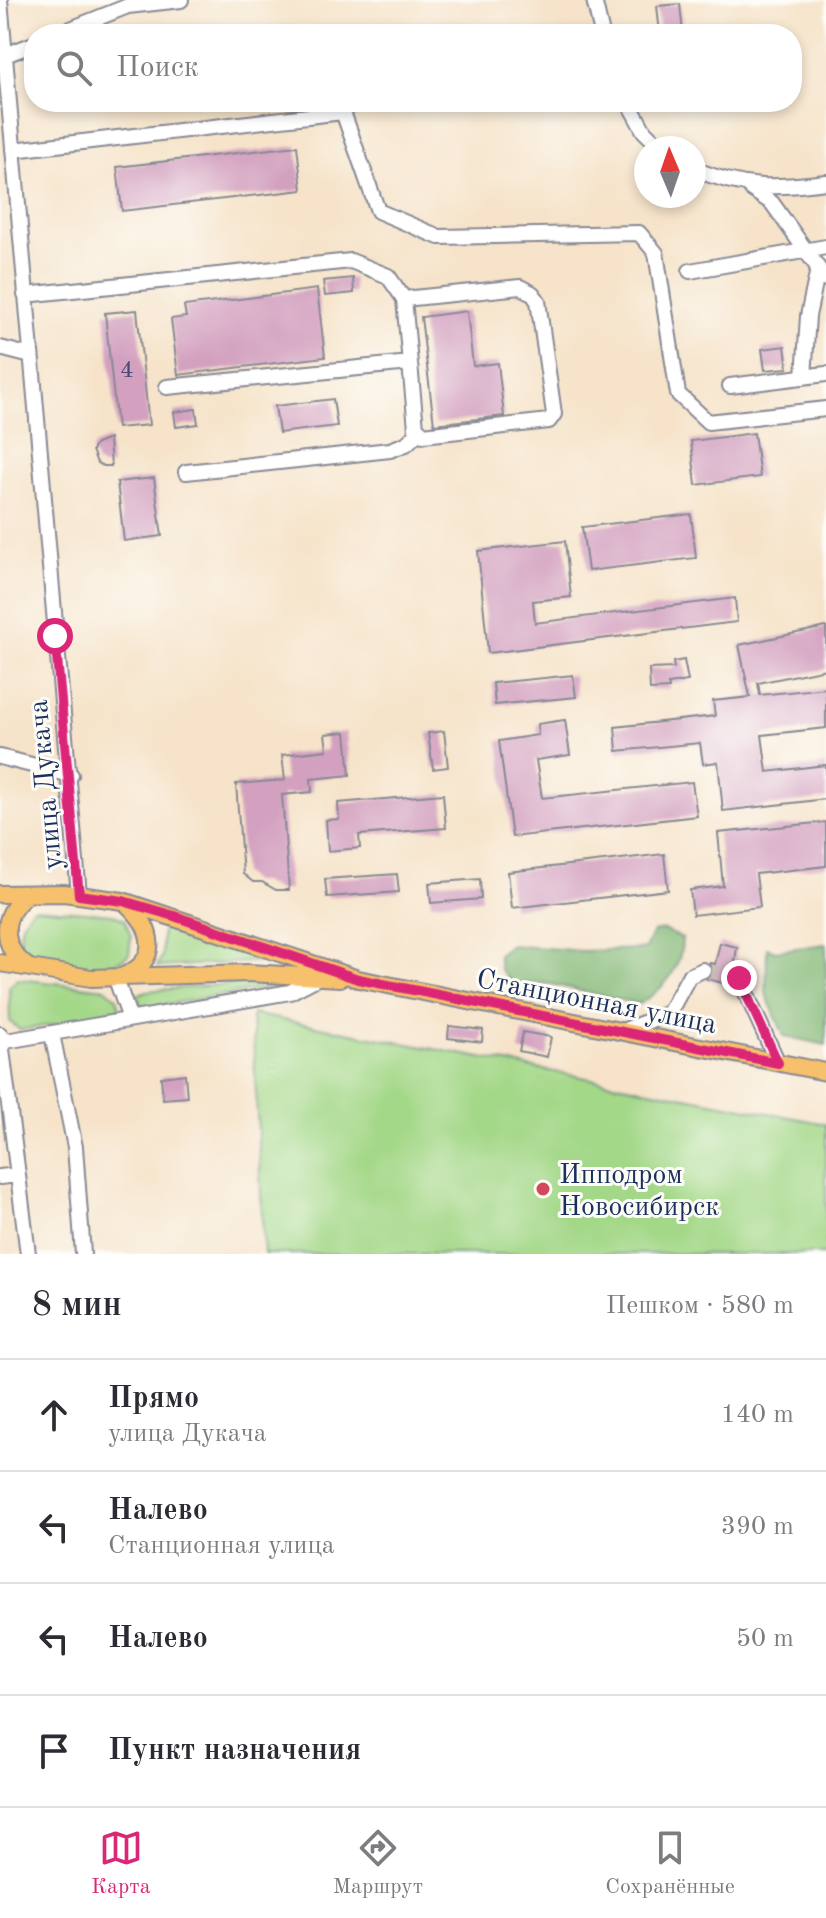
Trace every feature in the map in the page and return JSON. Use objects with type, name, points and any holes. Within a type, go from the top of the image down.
[{"type":"main road","name":"Станционная улица","points":[[0,894],[79,895],[123,901],[358,979],[826,1072]]},
{"type":"main road","points":[[29,894],[13,904],[6,917],[3,937],[8,951],[34,971]]},
{"type":"main road","points":[[116,979],[137,970],[145,961],[149,945],[148,928],[123,901]]},
{"type":"main road","name":"Станционная улица","points":[[0,963],[34,971],[116,979],[248,973],[358,979]]},
{"type":"street","name":"улица Дукача","points":[[0,0],[5,55],[4,94],[13,150],[71,775],[79,895]]},
{"type":"street","points":[[83,24],[128,6],[181,0]]},
{"type":"street","points":[[594,0],[600,24]]},
{"type":"street","points":[[5,55],[24,48]]},
{"type":"street","points":[[13,150],[343,112],[378,211],[439,237],[639,233],[656,253],[678,394],[708,422],[826,409]]},
{"type":"street","points":[[634,112],[649,136]]},
{"type":"street","points":[[706,173],[747,187],[772,203],[822,274],[808,316],[804,377]]},
{"type":"street","points":[[747,187],[774,189],[826,182]]},
{"type":"street","points":[[690,271],[826,247]]},
{"type":"street","points":[[25,295],[351,261],[388,276],[404,299],[416,428],[423,435],[549,421],[554,414],[538,301],[532,293],[520,287],[404,299]]},
{"type":"street","points":[[0,348],[31,356]]},
{"type":"street","points":[[167,387],[410,363]]},
{"type":"street","points":[[730,386],[826,374]]},
{"type":"street","points":[[186,472],[390,450],[406,444],[420,431]]},
{"type":"street","points":[[0,757],[71,775]]},
{"type":"street","points":[[620,1032],[669,1013],[689,976],[703,970]]},
{"type":"street","points":[[0,1042],[290,992],[317,978]]},
{"type":"street","points":[[739,978],[778,1063]]},
{"type":"street","points":[[116,979],[130,1019]]},
{"type":"street","points":[[0,1034],[28,1254]]},
{"type":"street","points":[[52,1034],[75,1147],[83,1254]]},
{"type":"street","points":[[0,1177],[18,1175]]},
{"type":"green space","points":[[33,908],[112,914],[125,920],[131,937],[129,954],[105,966],[91,968],[60,966],[32,956],[21,949],[20,937],[23,922]]},
{"type":"green space","points":[[162,925],[269,961],[157,967],[162,956]]},
{"type":"green space","points":[[663,930],[682,938],[679,959],[670,977],[657,992],[639,1004],[551,984],[512,983],[500,969],[498,955],[511,945],[582,951],[645,949],[653,932]]},
{"type":"green space","points":[[826,944],[826,1045],[784,1036],[766,994],[767,948],[776,951]]},
{"type":"green space","points":[[18,979],[106,989],[117,998],[120,1009],[114,1015],[20,1030],[10,1022],[9,987]]},
{"type":"green space","points":[[265,981],[287,985],[142,1008],[137,995],[146,991]]},
{"type":"green space","name":"Ипподром Новосибирск","points":[[252,1014],[826,1124],[826,1254],[264,1254]]},
{"type":"building","points":[[680,4],[682,24],[659,24],[657,6]]},
{"type":"building","points":[[297,146],[302,190],[122,211],[117,167]]},
{"type":"building","points":[[353,278],[354,293],[325,296],[323,281]]},
{"type":"building","points":[[317,289],[325,357],[178,375],[171,319],[186,317],[184,306]]},
{"type":"building","points":[[137,310],[149,425],[117,428],[105,313]]},
{"type":"building","points":[[467,311],[473,366],[498,363],[504,416],[434,424],[421,317]]},
{"type":"building","points":[[785,346],[788,368],[765,370],[762,349]]},
{"type":"building","points":[[333,399],[337,426],[279,433],[275,406]]},
{"type":"building","points":[[196,409],[198,424],[176,427],[174,412]]},
{"type":"building","points":[[754,433],[760,477],[696,485],[691,441]]},
{"type":"building","points":[[109,439],[111,466],[103,466],[97,463],[92,450],[96,444]]},
{"type":"building","points":[[154,478],[162,536],[124,541],[117,482]]},
{"type":"building","points":[[691,514],[696,558],[588,571],[582,527]]},
{"type":"building","points":[[565,541],[571,597],[533,601],[535,623],[735,598],[737,622],[488,653],[478,551]]},
{"type":"building","points":[[826,627],[826,669],[758,683],[760,695],[826,688],[826,728],[762,735],[767,772],[826,765],[826,799],[723,811],[718,762],[703,764],[700,743],[617,751],[615,727],[715,716],[713,701],[750,697],[739,645]]},
{"type":"building","points":[[684,660],[688,681],[668,684],[669,689],[650,690],[649,669],[674,668],[673,662]]},
{"type":"building","points":[[573,675],[576,697],[495,705],[493,683]]},
{"type":"building","points":[[565,720],[570,755],[536,760],[542,798],[692,782],[697,816],[512,837],[499,741],[538,735],[537,724]]},
{"type":"building","points":[[444,731],[448,767],[433,769],[428,733]]},
{"type":"building","points":[[346,732],[350,775],[311,779],[312,792],[282,795],[289,890],[276,890],[262,882],[253,882],[243,874],[236,784],[285,780],[282,755],[327,750],[325,734]]},
{"type":"building","points":[[443,794],[446,828],[359,835],[360,848],[328,851],[326,820],[339,819],[338,803]]},
{"type":"building","points":[[826,822],[826,866],[756,874],[760,907],[693,915],[690,890],[723,886],[718,833]]},
{"type":"building","points":[[664,854],[668,890],[512,908],[508,872]]},
{"type":"building","points":[[397,874],[399,892],[327,897],[325,879]]},
{"type":"building","points":[[480,879],[481,899],[431,903],[429,883]]},
{"type":"building","points":[[720,943],[737,947],[734,969],[729,976],[731,985],[707,979],[713,972],[710,963],[715,964]]},
{"type":"building","points":[[449,1026],[483,1030],[482,1042],[448,1038]]},
{"type":"building","points":[[523,1032],[551,1037],[547,1057],[519,1051]]},
{"type":"building","points":[[185,1074],[187,1097],[163,1099],[161,1077]]},
{"type":"tunnel","points":[[703,970],[739,978]]},
{"type":"place","name":"Ипподром Новосибирск","points":[[543,1189]]},
{"type":"route","points":[[55,636],[71,775],[79,895],[123,901],[174,916],[358,979],[778,1063],[739,978]]}]
